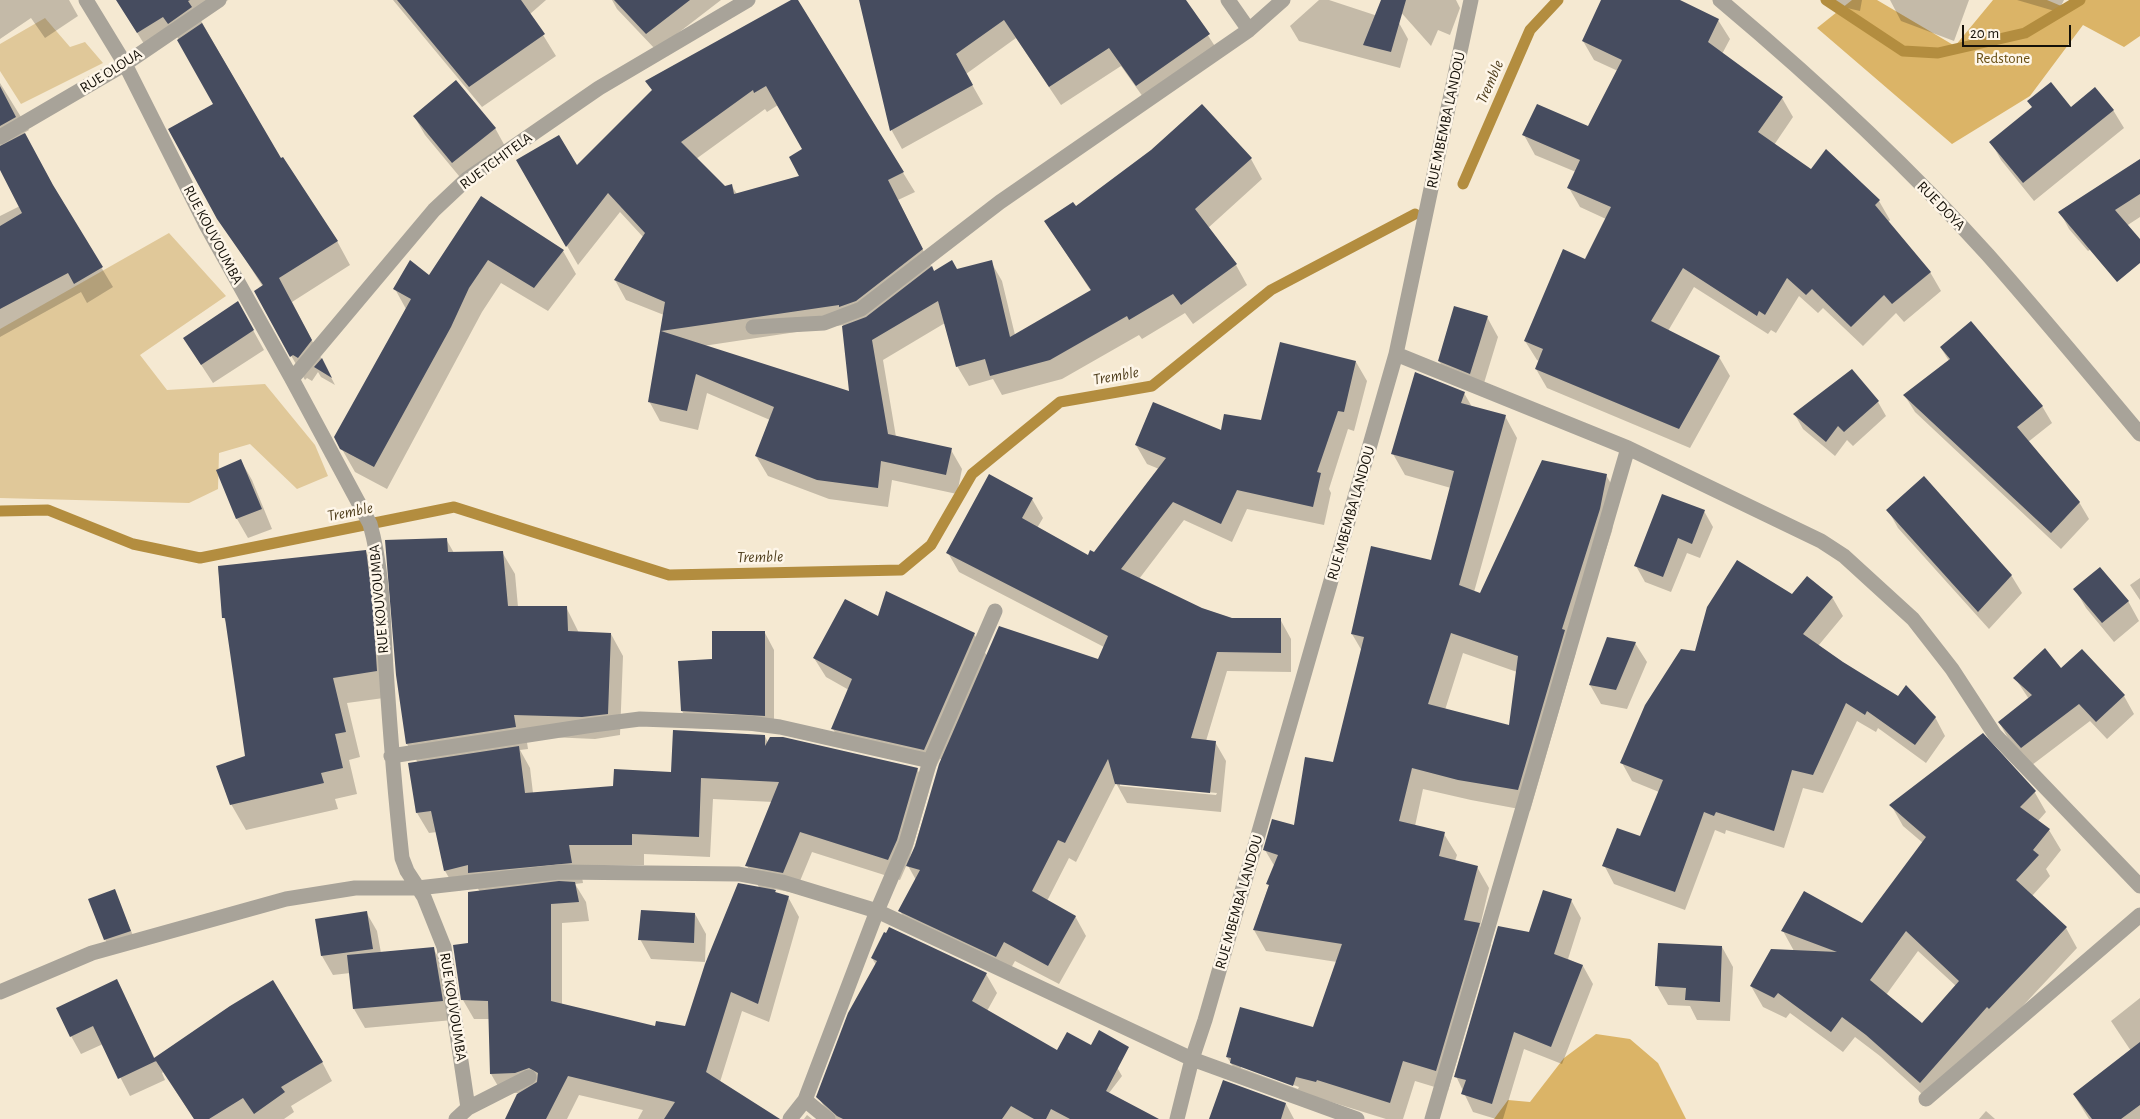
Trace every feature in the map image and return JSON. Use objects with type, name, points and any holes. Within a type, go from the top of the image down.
[{"type":"street","name":"RUE KOUVOUMBA","points":[[86,0],[125,64],[205,223],[370,524],[376,547],[402,858],[407,871],[424,898],[444,947],[468,1108]]},
{"type":"street","name":"RUE OLOUA","points":[[0,138],[125,64],[219,0]]},
{"type":"street","name":"RUE TCHITELA","points":[[292,379],[434,210],[467,179],[599,88],[748,0]]},
{"type":"street","points":[[1228,0],[1249,30]]},
{"type":"street","points":[[753,327],[824,323],[861,309],[1000,202],[1249,30],[1283,0]]},
{"type":"street","name":"RUE MBEMBA LANDOU","points":[[1177,1119],[1192,1059],[1206,1020],[1396,354],[1471,0]]},
{"type":"street","name":"RUE DOYA","points":[[1720,0],[1784,54],[1901,165],[1988,255],[2140,434]]},
{"type":"street","points":[[1396,354],[1628,448],[1821,541],[1844,556],[1913,619],[1952,669],[1995,735],[2140,886]]},
{"type":"street","points":[[1432,1119],[1628,448]]},
{"type":"street","points":[[790,1119],[805,1100],[877,911],[906,843],[930,761],[995,611]]},
{"type":"street","points":[[392,756],[640,719],[749,723],[780,727],[930,761]]},
{"type":"street","points":[[0,992],[92,954],[286,899],[355,888],[418,888],[559,872],[739,874],[782,882],[877,911],[1192,1059],[1357,1119]]},
{"type":"street","points":[[1926,1099],[2140,916]]},
{"type":"street","points":[[456,1119],[468,1108],[529,1077]]},
{"type":"street","points":[[805,1100],[828,1119]]},
{"type":"shaded area","points":[[45,18],[70,47],[85,42],[103,63],[21,104],[0,71],[0,44]]},
{"type":"shaded area","points":[[169,233],[226,296],[140,355],[167,390],[265,384],[315,445],[328,476],[297,489],[250,444],[219,453],[218,489],[189,503],[0,498],[0,329]]},
{"type":"green space","name":"Redstone","points":[[1852,0],[1877,0],[1955,46],[1993,0],[2047,0],[2066,8],[2069,0],[2140,0],[2140,36],[2124,47],[2083,25],[2030,96],[1952,144],[1817,28]]},
{"type":"green space","points":[[1596,1034],[1630,1039],[1658,1063],[1686,1119],[1494,1119],[1508,1100],[1530,1102],[1564,1058]]},
{"type":"building","points":[[116,0],[190,0],[188,1],[192,7],[168,24],[163,17],[137,33]]},
{"type":"building","points":[[397,0],[521,0],[545,34],[469,87]]},
{"type":"building","points":[[614,0],[690,0],[646,34]]},
{"type":"building","points":[[791,0],[798,0],[904,172],[888,180],[923,249],[856,301],[839,307],[839,305],[661,331],[849,391],[842,326],[866,317],[932,266],[934,271],[952,260],[957,269],[992,260],[1010,337],[1091,290],[1044,221],[1073,202],[1076,206],[1151,150],[1202,104],[1252,158],[1195,209],[1237,264],[1181,305],[1173,294],[1129,320],[1127,316],[1050,360],[990,376],[985,359],[956,367],[938,301],[872,340],[888,434],[952,448],[946,475],[881,461],[878,488],[817,480],[755,456],[774,407],[696,374],[687,411],[648,402],[665,302],[614,280],[645,233],[608,193],[566,247],[516,160],[559,135],[577,165],[652,90],[645,81]],"holes":[[[766,86],[802,149],[789,157],[799,176],[734,194],[732,184],[725,186],[681,142],[753,90],[754,93]]]},
{"type":"building","points":[[859,0],[1186,0],[1210,34],[1136,86],[1109,48],[1049,87],[1004,20],[956,54],[973,85],[890,131]]},
{"type":"building","points":[[1381,0],[1406,0],[1391,52],[1363,45]]},
{"type":"building","points":[[1601,0],[1680,0],[1719,19],[1708,42],[1783,97],[1758,132],[1811,169],[1826,149],[1880,200],[1875,205],[1931,272],[1892,304],[1884,295],[1851,327],[1812,289],[1806,295],[1787,278],[1765,315],[1759,311],[1757,316],[1683,268],[1651,321],[1720,356],[1679,429],[1535,369],[1543,349],[1524,341],[1563,249],[1585,259],[1611,207],[1567,188],[1580,160],[1522,135],[1537,104],[1588,126],[1622,60],[1582,41]]},
{"type":"building","points":[[202,23],[281,158],[283,157],[338,241],[279,278],[312,340],[298,358],[293,355],[290,357],[254,291],[263,285],[217,219],[168,129],[213,104],[177,40]]},
{"type":"building","points":[[456,80],[496,128],[452,163],[413,116]]},
{"type":"building","points":[[2051,82],[2071,107],[2095,87],[2114,110],[2023,183],[1989,142],[2032,107],[2027,101]]},
{"type":"building","points":[[0,86],[16,117],[0,126]]},
{"type":"building","points":[[25,133],[53,185],[103,267],[74,284],[68,273],[0,309],[0,226],[22,213],[0,170],[0,146]]},
{"type":"building","points":[[2140,159],[2140,194],[2115,210],[2140,239],[2140,263],[2117,282],[2058,212]]},
{"type":"building","points":[[481,196],[564,250],[534,288],[488,260],[469,288],[451,327],[374,467],[340,449],[334,437],[411,299],[393,289],[410,260],[429,275]]},
{"type":"building","points":[[238,301],[254,330],[201,365],[183,338]]},
{"type":"building","points":[[1454,306],[1488,316],[1470,374],[1438,361]]},
{"type":"building","points":[[1971,321],[2043,406],[2017,427],[2080,502],[2051,533],[1903,395],[1950,359],[1940,347]]},
{"type":"building","points":[[1280,342],[1356,361],[1344,412],[1338,411],[1317,472],[1321,473],[1313,507],[1237,490],[1221,524],[1173,502],[1121,569],[1202,608],[1232,618],[1281,618],[1281,653],[1217,652],[1191,738],[1216,741],[1210,793],[1115,784],[1108,759],[1065,843],[1058,840],[1032,891],[1076,916],[1048,966],[1004,942],[996,957],[898,911],[920,870],[906,866],[915,846],[939,764],[999,626],[1098,659],[1108,636],[946,553],[989,474],[1033,498],[1022,518],[1088,555],[1090,550],[1094,552],[1166,458],[1135,445],[1153,402],[1221,430],[1224,414],[1261,420]]},
{"type":"building","points":[[322,358],[332,378],[314,367]]},
{"type":"building","points":[[1852,369],[1879,401],[1844,432],[1838,426],[1826,442],[1793,414]]},
{"type":"building","points":[[1415,372],[1465,392],[1461,403],[1506,415],[1459,585],[1480,593],[1542,460],[1607,474],[1600,509],[1562,629],[1565,630],[1518,790],[1458,780],[1412,768],[1399,821],[1445,832],[1439,856],[1478,866],[1464,920],[1480,923],[1436,1071],[1403,1061],[1390,1103],[1317,1080],[1316,1082],[1296,1077],[1293,1086],[1230,1063],[1231,1058],[1226,1057],[1240,1007],[1313,1027],[1342,944],[1253,930],[1269,885],[1266,884],[1278,855],[1263,850],[1272,819],[1294,825],[1305,757],[1333,762],[1364,637],[1351,634],[1371,546],[1431,560],[1454,471],[1391,454]],"holes":[[[1451,633],[1518,656],[1509,725],[1428,704]]]},
{"type":"building","points":[[241,459],[262,509],[236,519],[216,470]]},
{"type":"building","points":[[1924,476],[2012,575],[1978,612],[1886,510]]},
{"type":"building","points":[[1662,494],[1705,510],[1692,544],[1678,538],[1663,577],[1634,566]]},
{"type":"building","points":[[447,538],[448,552],[503,551],[508,606],[567,606],[568,631],[611,633],[608,714],[582,717],[514,715],[516,727],[406,744],[396,675],[385,540]]},
{"type":"building","points":[[366,550],[372,596],[377,671],[333,678],[346,732],[335,734],[343,768],[321,773],[324,783],[230,805],[216,766],[245,756],[225,618],[222,618],[218,566]]},
{"type":"building","points":[[1737,560],[1792,594],[1807,576],[1833,597],[1803,634],[1843,662],[1898,696],[1906,685],[1936,717],[1915,745],[1867,711],[1865,715],[1846,703],[1813,775],[1792,770],[1774,831],[1716,812],[1714,816],[1704,812],[1675,892],[1602,866],[1617,828],[1640,836],[1663,780],[1620,763],[1645,705],[1681,649],[1695,651],[1707,607]]},
{"type":"building","points":[[2100,567],[2129,601],[2102,623],[2073,589]]},
{"type":"building","points":[[886,591],[975,633],[924,750],[831,729],[852,679],[813,658],[845,599],[878,616]]},
{"type":"building","points":[[712,631],[765,631],[765,716],[681,711],[678,661],[712,659]]},
{"type":"building","points":[[1607,637],[1636,642],[1616,690],[1589,685]]},
{"type":"building","points":[[2045,648],[2061,668],[2082,649],[2125,695],[2096,722],[2079,704],[2021,748],[1998,722],[2032,695],[2013,678]]},
{"type":"building","points":[[673,730],[765,735],[765,746],[770,737],[783,737],[918,768],[897,840],[888,860],[800,832],[783,873],[745,866],[779,782],[701,778],[699,837],[632,834],[632,845],[569,845],[572,863],[468,873],[468,865],[444,871],[431,811],[416,813],[408,763],[519,746],[525,793],[613,786],[614,769],[671,772]]},
{"type":"building","points":[[1983,733],[2036,791],[2020,807],[2050,829],[2033,850],[2039,855],[2016,880],[2067,927],[1989,1009],[1987,1007],[1920,1083],[1866,1035],[1842,1017],[1831,1032],[1778,993],[1774,998],[1750,986],[1771,949],[1837,952],[1781,931],[1804,891],[1862,923],[1926,837],[1889,805]],"holes":[[[1906,931],[1959,981],[1922,1023],[1870,980]]]},
{"type":"building","points":[[559,881],[575,882],[579,902],[551,904],[551,1001],[655,1026],[656,1021],[685,1026],[705,964],[738,883],[776,890],[775,892],[789,896],[758,1004],[731,992],[706,1072],[780,1119],[664,1119],[675,1102],[568,1076],[546,1119],[505,1119],[517,1094],[537,1082],[538,1073],[529,1068],[515,1073],[490,1074],[488,1001],[461,1000],[453,945],[468,943],[468,892]]},
{"type":"building","points":[[115,889],[131,931],[104,940],[88,899]]},
{"type":"building","points":[[1543,890],[1572,899],[1554,954],[1583,965],[1551,1047],[1514,1032],[1492,1104],[1461,1094],[1466,1080],[1454,1077],[1498,926],[1529,932]]},
{"type":"building","points":[[641,910],[695,913],[694,943],[638,940]]},
{"type":"building","points":[[367,911],[373,949],[321,956],[315,919]]},
{"type":"building","points":[[889,927],[987,973],[972,1001],[1057,1050],[1067,1032],[1091,1045],[1099,1030],[1129,1047],[1106,1091],[1159,1119],[1070,1119],[1051,1109],[1046,1119],[1034,1119],[1011,1106],[1002,1119],[843,1119],[837,1116],[816,1097],[848,1013],[877,961],[871,958],[884,932],[886,933]]},
{"type":"building","points":[[1658,943],[1722,946],[1720,1002],[1685,1000],[1686,988],[1655,986]]},
{"type":"building","points":[[434,947],[443,1001],[353,1009],[347,955]]},
{"type":"building","points":[[117,979],[154,1058],[230,1006],[273,980],[323,1062],[281,1087],[285,1092],[254,1114],[243,1098],[209,1119],[194,1119],[156,1061],[118,1079],[93,1026],[70,1037],[56,1008]]},
{"type":"building","points":[[2140,1042],[2140,1105],[2121,1119],[2092,1119],[2073,1094]]},
{"type":"building","points":[[1223,1080],[1286,1103],[1281,1119],[1209,1119]]},
{"type":"waterway","name":"Tremble","points":[[1463,184],[1530,30],[1558,0]]},
{"type":"waterway","name":"Tremble","points":[[1826,0],[1903,51],[1938,53],[2025,33],[2080,0]]},
{"type":"waterway","name":"Tremble","points":[[0,511],[48,510],[133,544],[200,558],[454,507],[669,575],[901,570],[931,545],[972,474],[1060,402],[1152,386],[1271,290],[1415,214]]}]
